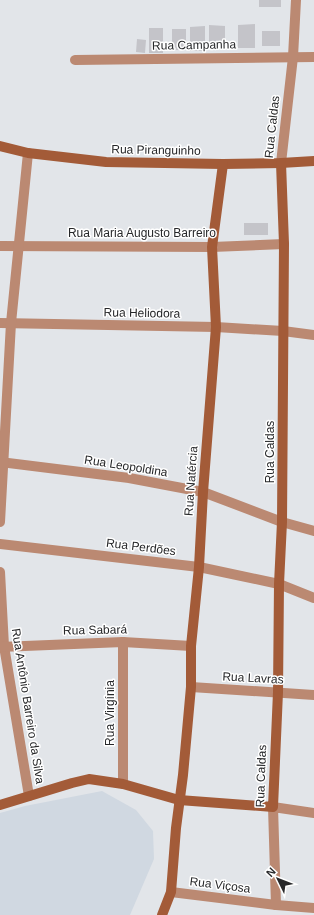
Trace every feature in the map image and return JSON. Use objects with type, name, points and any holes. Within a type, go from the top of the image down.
[{"type":"street","name":"Rua Caldas","points":[[276,905],[273,807],[278,692],[278,584],[282,522],[284,244],[281,163],[293,57],[296,0]]},
{"type":"street","name":"Rua Campanha","points":[[75,60],[314,57]]},
{"type":"street","name":"Rua Piranguinho","points":[[0,146],[28,153],[106,162],[223,164],[314,162]]},
{"type":"street","points":[[0,522],[2,462],[12,324],[28,153]]},
{"type":"street","name":"Rua Natércia","points":[[162,915],[171,892],[191,687],[191,646],[199,567],[203,492],[216,327],[212,247],[223,164]]},
{"type":"street","name":"Rua Maria Augusto Barreiro","points":[[0,246],[212,247],[284,244]]},
{"type":"street","name":"Rua Heliodora","points":[[0,323],[216,327],[283,331],[314,335]]},
{"type":"street","name":"Rua Leopoldina","points":[[2,462],[129,478],[203,492],[282,522],[314,531]]},
{"type":"street","name":"Rua Perdões","points":[[0,544],[199,567],[278,584],[314,598]]},
{"type":"street","name":"Rua Antônio Barreiro da Silva","points":[[0,572],[2,646],[29,796]]},
{"type":"street","name":"Rua Sabará","points":[[2,646],[124,642],[191,646]]},
{"type":"street","name":"Rua Virgínia","points":[[123,784],[124,642]]},
{"type":"street","name":"Rua Lavras","points":[[191,687],[314,695]]},
{"type":"street","points":[[0,805],[89,779],[123,784],[179,800],[273,807],[314,812]]},
{"type":"street","name":"Rua Viçosa","points":[[171,892],[276,905],[314,908]]},
{"type":"shaded area","points":[[102,791],[136,810],[153,831],[154,859],[130,915],[0,915],[0,813],[25,806]]},
{"type":"building","points":[[259,0],[281,0],[281,7],[259,7]]},
{"type":"building","points":[[255,24],[255,48],[238,48],[238,25]]},
{"type":"building","points":[[209,25],[225,26],[225,49],[209,48]]},
{"type":"building","points":[[205,26],[205,51],[190,51],[190,27]]},
{"type":"building","points":[[149,28],[163,28],[163,53],[149,53]]},
{"type":"building","points":[[172,29],[186,29],[186,50],[172,50]]},
{"type":"building","points":[[262,31],[280,31],[280,46],[262,46]]},
{"type":"building","points":[[137,39],[146,40],[145,53],[136,52]]},
{"type":"building","points":[[244,223],[268,223],[268,235],[244,235]]}]
